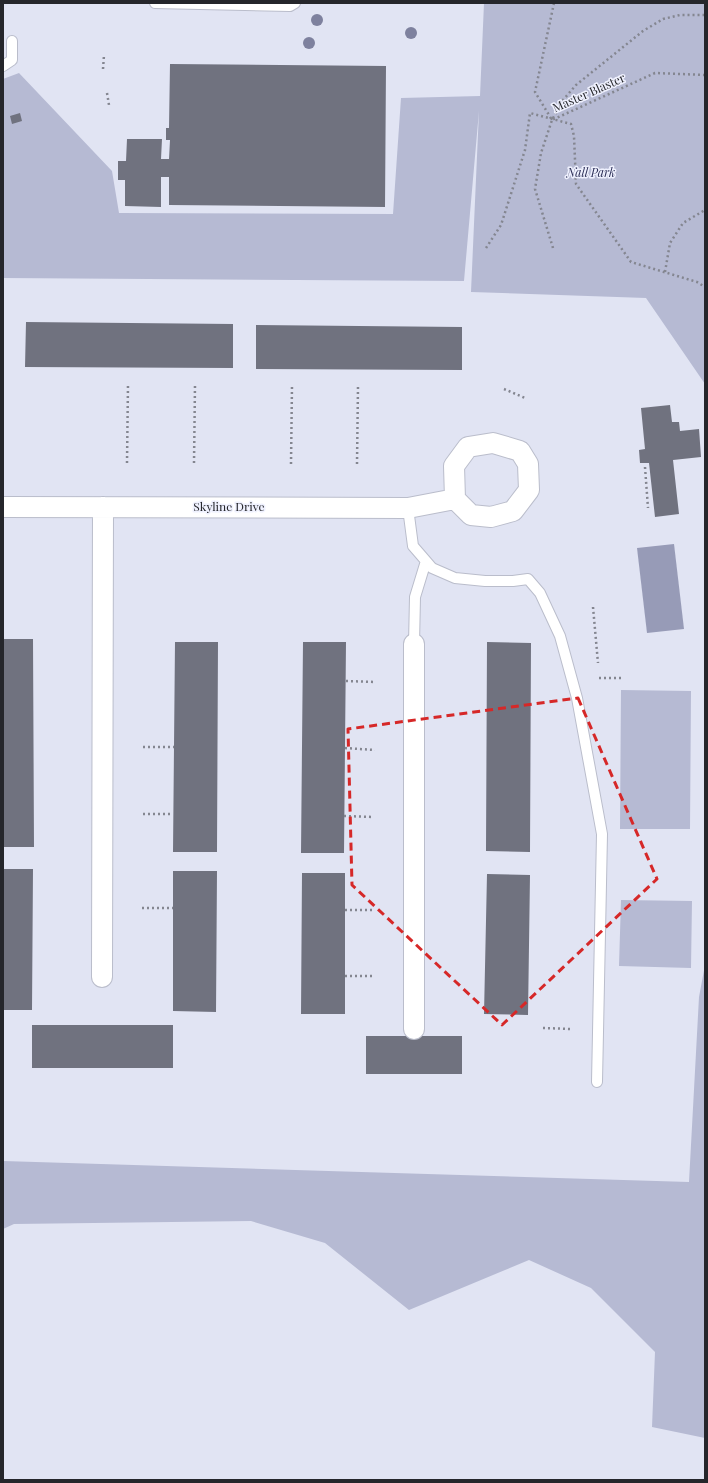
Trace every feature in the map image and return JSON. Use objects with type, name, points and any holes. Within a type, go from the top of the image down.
[{"type":"street","name":"Skyline Drive","points":[[3,507],[408,508],[455,499]]},
{"type":"street","points":[[102,507],[102,977]]},
{"type":"street","points":[[414,644],[414,1029]]},
{"type":"lane","points":[[155,3],[290,6],[295,3]]},
{"type":"lane","points":[[3,66],[12,60],[12,41]]},
{"type":"lane","points":[[408,508],[413,546],[432,568],[456,578],[492,581],[528,579],[540,593],[560,636],[577,698],[602,834],[597,1082]]},
{"type":"lane","points":[[414,644],[415,597],[426,561]]},
{"type":"path","name":"Master Blaster","points":[[554,3],[535,92],[552,120],[655,73],[705,75]]},
{"type":"path","points":[[553,248],[535,189],[541,153],[552,120],[563,100],[576,85],[643,31],[663,19],[680,15],[705,15]]},
{"type":"path","points":[[103,69],[104,55]]},
{"type":"path","points":[[107,93],[109,104]]},
{"type":"path","points":[[486,248],[501,225],[525,150],[530,113],[571,124],[574,136],[576,184],[631,262],[697,282],[705,287]]},
{"type":"path","points":[[665,272],[670,243],[683,223],[705,210]]},
{"type":"path","points":[[127,463],[128,384]]},
{"type":"path","points":[[194,463],[195,384]]},
{"type":"path","points":[[291,464],[292,385]]},
{"type":"path","points":[[357,464],[358,386]]},
{"type":"path","points":[[504,390],[525,398]]},
{"type":"path","points":[[645,467],[648,508]]},
{"type":"path","points":[[593,608],[598,662]]},
{"type":"path","points":[[600,678],[622,678]]},
{"type":"path","points":[[346,681],[375,682]]},
{"type":"path","points":[[143,747],[174,747]]},
{"type":"path","points":[[345,748],[375,750]]},
{"type":"path","points":[[143,814],[173,814]]},
{"type":"path","points":[[344,816],[374,817]]},
{"type":"path","points":[[142,908],[173,908]]},
{"type":"path","points":[[345,910],[373,910]]},
{"type":"path","points":[[345,976],[373,976]]},
{"type":"path","points":[[543,1028],[571,1029]]},
{"type":"highlighted area","points":[[578,698],[657,879],[502,1025],[352,885],[348,729]]},
{"type":"green space","name":"Nall Park","points":[[484,3],[705,3],[705,384],[646,298],[471,292],[479,111],[464,281],[3,278],[3,79],[19,73],[112,171],[119,213],[393,214],[401,98],[480,96]]},
{"type":"green space","points":[[621,690],[691,691],[690,829],[620,829]]},
{"type":"green space","points":[[621,900],[692,901],[691,968],[619,966]]},
{"type":"green space","points":[[705,965],[705,1438],[652,1427],[655,1352],[591,1288],[529,1260],[409,1310],[325,1243],[251,1221],[14,1224],[3,1229],[3,1161],[689,1182],[699,997]]},
{"type":"shaded area","points":[[674,544],[684,629],[647,633],[637,548]]},
{"type":"building","points":[[170,64],[386,66],[385,207],[169,205],[169,177],[161,177],[161,207],[125,206],[125,180],[118,180],[118,161],[126,161],[127,139],[162,139],[161,159],[169,159],[170,140],[166,140],[166,128],[169,128]]},
{"type":"building","points":[[20,113],[22,121],[12,124],[10,116]]},
{"type":"building","points":[[26,322],[233,324],[233,368],[25,367]]},
{"type":"building","points":[[256,325],[462,327],[462,370],[256,369]]},
{"type":"building","points":[[670,405],[672,422],[679,422],[680,431],[699,429],[701,457],[673,460],[679,514],[655,517],[649,463],[640,463],[639,450],[645,449],[641,408]]},
{"type":"building","points":[[3,639],[33,639],[34,847],[3,847]]},
{"type":"building","points":[[175,642],[218,642],[217,852],[173,852]]},
{"type":"building","points":[[303,642],[346,642],[344,853],[301,853]]},
{"type":"building","points":[[487,642],[531,643],[530,852],[486,851]]},
{"type":"building","points":[[3,869],[33,869],[32,1010],[3,1010]]},
{"type":"building","points":[[173,871],[217,871],[216,1012],[173,1011]]},
{"type":"building","points":[[302,873],[345,873],[345,1014],[301,1014]]},
{"type":"building","points":[[487,874],[530,875],[528,1015],[484,1014]]},
{"type":"building","points":[[32,1025],[173,1025],[173,1068],[32,1068]]},
{"type":"building","points":[[366,1036],[462,1036],[462,1074],[366,1074]]}]
